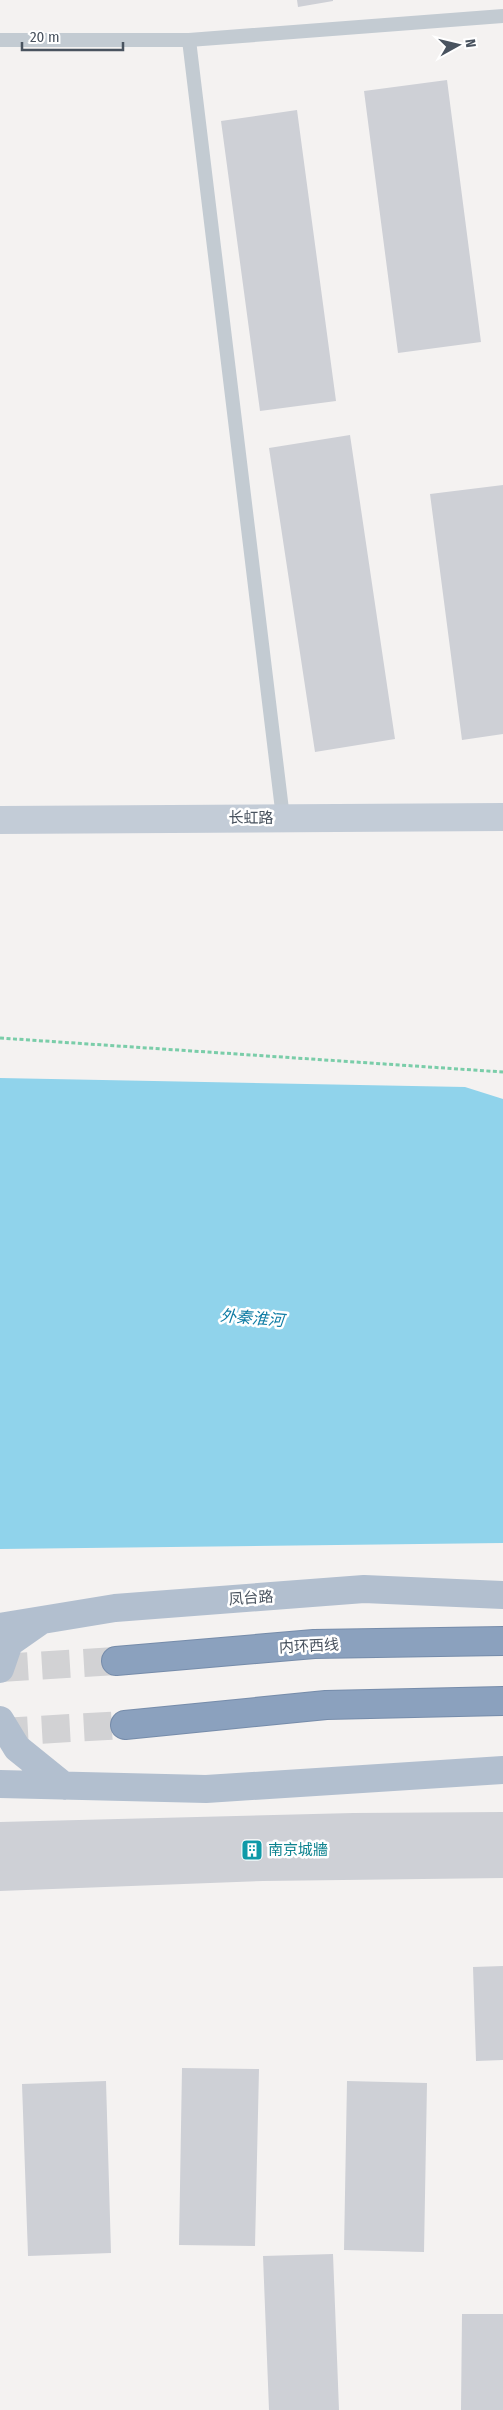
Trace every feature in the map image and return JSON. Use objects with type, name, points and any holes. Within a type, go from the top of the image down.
[{"type":"highway","name":"内环西线","points":[[116,1661],[314,1644],[503,1641]]},
{"type":"highway","points":[[125,1724],[326,1705],[503,1701]]},
{"type":"main road","name":"长虹路","points":[[0,820],[503,817]]},
{"type":"main road","name":"凤台路","points":[[0,1626],[115,1608],[364,1589],[503,1595]]},
{"type":"main road","points":[[0,1669],[9,1643],[42,1620]]},
{"type":"main road","points":[[0,1720],[17,1748],[64,1786]]},
{"type":"main road","points":[[0,1784],[206,1789],[503,1770]]},
{"type":"lane","points":[[0,40],[189,40],[503,16]]},
{"type":"lane","points":[[189,40],[282,818]]},
{"type":"path","points":[[0,1038],[503,1072]]},
{"type":"water","name":"外秦淮河","points":[[0,1078],[465,1087],[503,1099],[503,1543],[0,1549]]},
{"type":"building","points":[[297,0],[333,0],[333,1],[298,7]]},
{"type":"building","points":[[447,80],[481,342],[398,353],[364,91]]},
{"type":"building","points":[[297,110],[336,401],[260,411],[221,121]]},
{"type":"building","points":[[350,435],[395,739],[315,752],[269,448]]},
{"type":"building","points":[[503,485],[503,734],[462,740],[430,494]]},
{"type":"building","name":"南京城牆","points":[[503,1812],[503,1878],[263,1881],[0,1891],[0,1822],[353,1813]]},
{"type":"building","points":[[503,1966],[503,2060],[476,2061],[473,1967]]},
{"type":"building","points":[[182,2068],[259,2069],[255,2246],[179,2245]]},
{"type":"building","points":[[106,2081],[111,2253],[28,2256],[22,2084]]},
{"type":"building","points":[[347,2081],[427,2083],[424,2252],[344,2250]]},
{"type":"building","points":[[333,2254],[339,2410],[269,2410],[263,2256]]},
{"type":"building","points":[[462,2314],[503,2314],[503,2410],[461,2410]]},
{"type":"tunnel","points":[[0,1668],[116,1661]]},
{"type":"tunnel","points":[[0,1732],[125,1725]]},
{"type":"place","name":"南京城牆","points":[[252,1850]]}]
